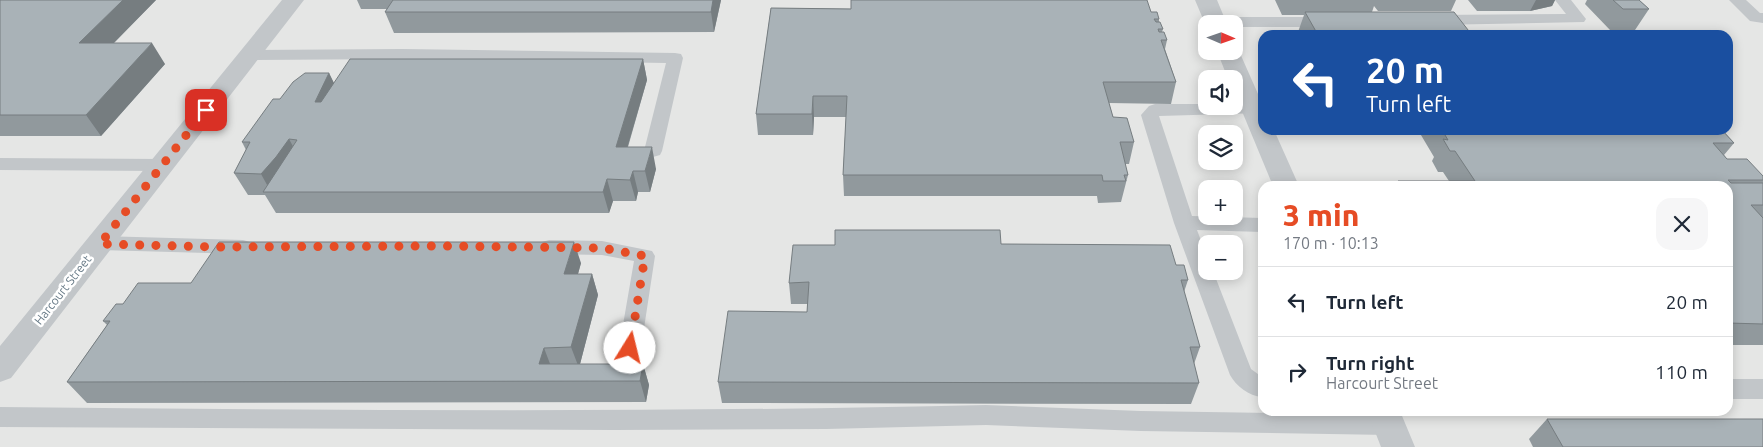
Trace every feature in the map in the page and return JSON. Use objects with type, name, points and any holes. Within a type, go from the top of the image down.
[{"type":"street","name":"Harcourt Street","points":[[0,369],[293,0]]},
{"type":"street","points":[[1206,0],[1213,15]]},
{"type":"street","points":[[1233,60],[1257,108]]},
{"type":"street","points":[[1267,135],[1284,181]]},
{"type":"lane","points":[[1418,20],[1578,19],[1564,0]]},
{"type":"lane","points":[[1737,0],[1756,18],[1763,18]]},
{"type":"lane","points":[[1243,23],[1340,22]]},
{"type":"lane","points":[[249,55],[403,54],[675,58],[653,151]]},
{"type":"lane","points":[[1257,108],[1155,110],[1150,115],[1184,223],[1242,375],[1258,386]]},
{"type":"lane","points":[[0,164],[162,165]]},
{"type":"lane","points":[[1184,223],[1258,225]]},
{"type":"lane","points":[[100,244],[266,247]]},
{"type":"lane","points":[[526,247],[602,248],[645,256],[630,348]]},
{"type":"lane","points":[[1733,389],[1763,389]]},
{"type":"lane","points":[[0,417],[314,420],[633,420],[826,419],[986,415],[1390,428]]},
{"type":"shaded area","points":[[0,0],[1763,0],[1763,447],[0,447]]},
{"type":"building","points":[[0,0],[123,0],[79,43],[152,43],[86,115],[0,115]]},
{"type":"building","points":[[393,0],[713,0],[711,12],[385,12]]},
{"type":"building","points":[[851,0],[1147,0],[1151,12],[1157,12],[1159,19],[1154,19],[1156,22],[1160,22],[1163,29],[1158,29],[1159,32],[1164,32],[1167,40],[1161,40],[1176,82],[1103,82],[1113,117],[1127,118],[1134,142],[1120,142],[1128,175],[1124,175],[1126,181],[1103,181],[1102,175],[843,175],[847,96],[813,96],[812,114],[756,114],[771,8],[851,9]]},
{"type":"building","points":[[1613,0],[1639,0],[1649,9],[1623,9]]},
{"type":"building","points":[[1305,12],[1454,12],[1468,30],[1315,30]]},
{"type":"building","points":[[350,59],[643,59],[616,147],[652,147],[645,171],[633,171],[630,180],[607,179],[603,192],[263,192],[297,140],[289,139],[261,174],[234,173],[250,142],[242,142],[273,99],[280,99],[293,82],[305,73],[329,73],[315,102],[321,102]]},
{"type":"building","points":[[1445,135],[1727,135],[1734,143],[1713,143],[1727,159],[1747,159],[1763,176],[1763,180],[1475,181],[1455,151],[1450,151],[1443,139],[1448,140]]},
{"type":"building","points":[[1733,183],[1763,183],[1763,205],[1751,205],[1763,218],[1763,324],[1733,323]]},
{"type":"building","points":[[835,230],[1000,230],[1001,244],[1170,245],[1176,265],[1184,265],[1188,280],[1181,280],[1200,347],[1190,347],[1199,383],[718,382],[728,311],[807,312],[809,282],[789,283],[793,245],[835,245]]},
{"type":"building","points":[[219,242],[574,242],[564,274],[592,274],[571,347],[544,348],[539,364],[643,364],[640,381],[67,382],[110,321],[103,321],[116,304],[123,304],[138,283],[191,283]]},
{"type":"building","points":[[1547,419],[1763,419],[1763,447],[1563,447]]},
{"type":"route","points":[[206,110],[100,244],[217,247],[441,246],[602,248],[645,256],[630,348]]}]
